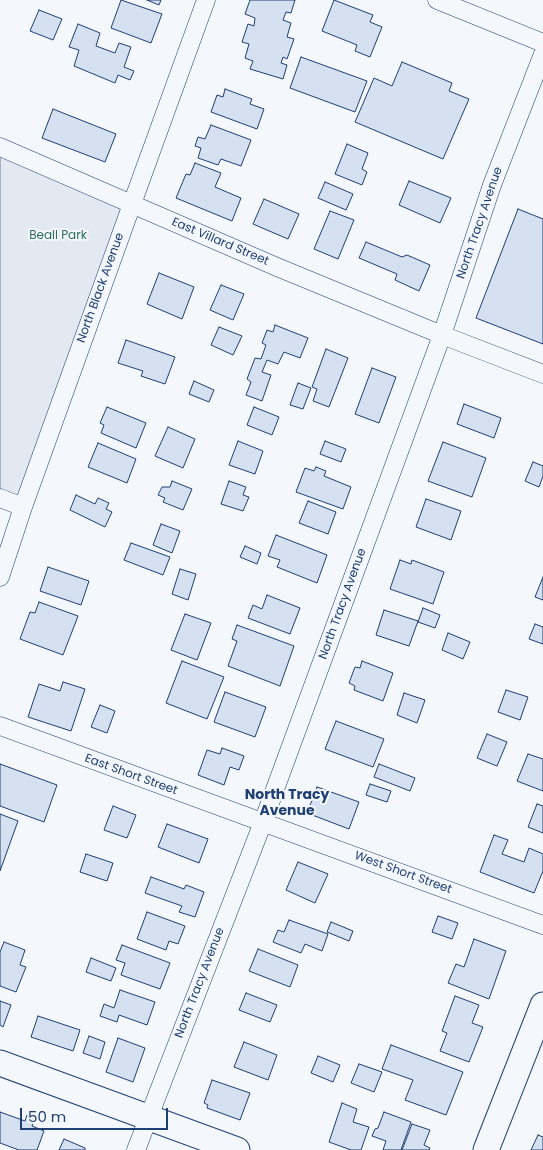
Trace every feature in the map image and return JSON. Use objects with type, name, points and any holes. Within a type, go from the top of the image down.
[{"type":"main road","points":[[486,1150],[543,1006]]},
{"type":"main road","points":[[0,1063],[237,1150]]},
{"type":"street","name":"North Black Avenue","points":[[0,577],[23,507],[206,0]]},
{"type":"street","points":[[437,0],[543,43]]},
{"type":"street","name":"North Tracy Avenue","points":[[136,1150],[263,822],[442,335],[492,185],[543,54]]},
{"type":"street","name":"East Villard Street","points":[[0,147],[442,335],[543,374]]},
{"type":"street","points":[[0,498],[23,507]]},
{"type":"street","name":"East Short Street","points":[[0,726],[263,822]]},
{"type":"street","name":"West Short Street","points":[[263,822],[543,925]]},
{"type":"green space","name":"Beall Park","points":[[0,148],[132,204],[23,507],[0,498]]},
{"type":"building","points":[[121,0],[162,14],[151,43],[111,28]]},
{"type":"building","points":[[147,0],[161,0],[159,5]]},
{"type":"building","points":[[250,0],[295,0],[291,13],[286,12],[283,20],[291,23],[287,37],[294,39],[287,59],[283,57],[281,63],[287,65],[283,79],[250,69],[253,61],[245,58],[249,44],[242,42],[248,24],[254,26],[255,18],[245,14]]},
{"type":"building","points":[[334,0],[373,15],[370,22],[382,27],[370,57],[355,51],[357,45],[322,31]]},
{"type":"building","points":[[39,10],[62,19],[53,40],[30,31]]},
{"type":"building","points":[[78,24],[100,33],[96,46],[115,53],[119,43],[131,47],[124,67],[134,71],[130,80],[118,75],[115,83],[74,66],[79,50],[69,47]]},
{"type":"building","points":[[301,57],[367,81],[355,112],[290,88]]},
{"type":"building","points":[[402,62],[452,83],[449,91],[469,99],[443,159],[355,122],[374,78],[392,86]]},
{"type":"building","points":[[225,89],[252,99],[250,104],[264,109],[257,129],[211,112],[217,95],[223,97]]},
{"type":"building","points":[[53,109],[116,134],[105,162],[42,138]]},
{"type":"building","points":[[211,125],[251,140],[241,166],[221,159],[218,165],[198,158],[201,148],[195,146],[198,137],[205,139]]},
{"type":"building","points":[[347,144],[368,153],[362,169],[367,172],[362,185],[335,174]]},
{"type":"building","points":[[195,163],[221,173],[215,187],[241,198],[232,221],[176,198],[186,174],[190,175]]},
{"type":"building","points":[[409,181],[451,198],[440,223],[399,205]]},
{"type":"building","points":[[325,182],[353,194],[346,210],[318,198]]},
{"type":"building","points":[[264,199],[299,214],[288,239],[253,224]]},
{"type":"building","points":[[518,209],[543,219],[543,344],[476,318]]},
{"type":"building","points":[[330,211],[354,220],[338,259],[314,249]]},
{"type":"building","points":[[366,242],[402,257],[407,255],[430,265],[419,291],[395,280],[397,274],[359,258]]},
{"type":"building","points":[[159,273],[194,287],[182,319],[147,304]]},
{"type":"building","points":[[221,285],[244,294],[233,320],[210,310]]},
{"type":"building","points":[[275,325],[308,338],[300,358],[284,352],[278,364],[267,360],[262,372],[271,375],[262,401],[246,395],[251,382],[247,379],[255,358],[261,359],[266,345],[262,343],[267,330],[273,332]]},
{"type":"building","points":[[219,327],[242,336],[233,355],[211,345]]},
{"type":"building","points":[[126,340],[175,357],[165,384],[141,376],[143,371],[118,363]]},
{"type":"building","points":[[326,349],[348,358],[329,407],[313,401],[317,389],[312,387]]},
{"type":"building","points":[[372,368],[396,377],[379,423],[355,414]]},
{"type":"building","points":[[194,381],[214,390],[209,402],[189,394]]},
{"type":"building","points":[[298,383],[311,388],[303,409],[290,405]]},
{"type":"building","points":[[464,404],[501,418],[494,438],[457,424]]},
{"type":"building","points":[[107,407],[146,423],[136,448],[101,433],[104,425],[100,423]]},
{"type":"building","points":[[254,407],[279,417],[272,435],[247,425]]},
{"type":"building","points":[[168,427],[195,439],[183,468],[155,456]]},
{"type":"building","points":[[238,441],[263,451],[255,474],[229,465]]},
{"type":"building","points":[[325,441],[346,449],[341,462],[320,454]]},
{"type":"building","points":[[443,442],[486,458],[472,497],[428,481]]},
{"type":"building","points":[[98,443],[136,459],[127,483],[88,467]]},
{"type":"building","points":[[533,462],[543,466],[543,476],[539,487],[525,481]]},
{"type":"building","points":[[316,467],[326,471],[324,476],[351,487],[343,509],[296,492],[305,468],[314,471]]},
{"type":"building","points":[[172,481],[192,489],[183,510],[163,502],[165,498],[158,495],[162,487],[170,487]]},
{"type":"building","points":[[229,481],[246,487],[243,495],[249,497],[243,511],[221,504]]},
{"type":"building","points":[[76,495],[95,504],[98,498],[109,503],[106,509],[112,512],[105,527],[70,510]]},
{"type":"building","points":[[426,499],[461,511],[451,540],[416,527]]},
{"type":"building","points":[[308,501],[336,512],[328,534],[299,523]]},
{"type":"building","points":[[161,524],[180,531],[172,553],[153,545]]},
{"type":"building","points":[[276,535],[327,555],[317,583],[277,567],[280,560],[268,556]]},
{"type":"building","points":[[131,543],[170,557],[163,575],[124,560]]},
{"type":"building","points":[[245,546],[261,553],[257,564],[240,557]]},
{"type":"building","points":[[400,560],[411,564],[412,560],[444,572],[433,604],[390,589]]},
{"type":"building","points":[[48,567],[89,581],[81,605],[40,591]]},
{"type":"building","points":[[180,569],[196,574],[188,600],[172,594]]},
{"type":"building","points":[[543,577],[543,600],[535,597]]},
{"type":"building","points":[[267,595],[300,608],[290,634],[248,618],[253,605],[262,609]]},
{"type":"building","points":[[39,602],[78,616],[63,655],[20,639],[30,612],[35,613]]},
{"type":"building","points":[[423,608],[440,615],[435,628],[418,622]]},
{"type":"building","points":[[384,610],[418,621],[409,646],[376,635]]},
{"type":"building","points":[[185,614],[211,623],[197,660],[171,650]]},
{"type":"building","points":[[535,624],[543,627],[543,644],[529,639]]},
{"type":"building","points":[[237,625],[294,646],[280,686],[228,666],[237,641],[232,639]]},
{"type":"building","points":[[448,633],[470,642],[463,659],[442,650]]},
{"type":"building","points":[[182,661],[224,677],[207,719],[166,703]]},
{"type":"building","points":[[362,661],[393,673],[383,701],[354,690],[355,686],[349,683],[355,667],[360,668]]},
{"type":"building","points":[[63,682],[85,689],[71,731],[28,717],[39,684],[60,691]]},
{"type":"building","points":[[506,690],[528,697],[520,720],[498,712]]},
{"type":"building","points":[[225,692],[266,707],[255,737],[214,722]]},
{"type":"building","points":[[404,693],[425,700],[417,723],[397,715]]},
{"type":"building","points":[[100,705],[115,711],[107,733],[91,727]]},
{"type":"building","points":[[336,721],[384,739],[373,767],[325,749]]},
{"type":"building","points":[[487,734],[507,742],[497,766],[477,758]]},
{"type":"building","points":[[222,748],[244,756],[239,770],[230,767],[224,785],[198,775],[207,750],[220,754]]},
{"type":"building","points":[[528,754],[543,759],[543,791],[517,781]]},
{"type":"building","points":[[0,764],[57,785],[44,822],[0,806]]},
{"type":"building","points":[[379,764],[415,778],[410,791],[374,777]]},
{"type":"building","points":[[370,784],[391,791],[387,802],[366,795]]},
{"type":"building","points":[[317,787],[359,802],[349,829],[307,813]]},
{"type":"building","points":[[537,804],[543,806],[543,833],[528,827]]},
{"type":"building","points":[[113,806],[136,815],[127,838],[104,830]]},
{"type":"building","points":[[0,814],[18,821],[0,871]]},
{"type":"building","points":[[167,824],[208,839],[199,863],[158,847]]},
{"type":"building","points":[[494,835],[508,840],[502,854],[524,862],[529,848],[543,854],[543,871],[534,893],[480,872]]},
{"type":"building","points":[[86,854],[113,863],[107,881],[80,872]]},
{"type":"building","points":[[298,862],[328,874],[315,903],[286,890]]},
{"type":"building","points":[[151,877],[184,889],[186,885],[204,892],[195,917],[179,912],[182,906],[145,893]]},
{"type":"building","points":[[147,912],[185,926],[178,944],[169,941],[166,950],[137,939]]},
{"type":"building","points":[[438,916],[458,923],[452,939],[432,932]]},
{"type":"building","points":[[289,920],[328,934],[322,951],[305,944],[301,953],[273,942],[278,930],[284,932]]},
{"type":"building","points":[[331,922],[353,931],[349,941],[327,932]]},
{"type":"building","points":[[474,939],[506,951],[489,999],[448,983],[456,964],[464,967]]},
{"type":"building","points":[[4,942],[25,950],[20,965],[26,967],[16,992],[0,986],[0,952]]},
{"type":"building","points":[[122,945],[170,963],[160,989],[121,975],[125,963],[116,960]]},
{"type":"building","points":[[258,949],[298,965],[290,987],[249,971]]},
{"type":"building","points":[[91,958],[116,968],[111,981],[86,972]]},
{"type":"building","points":[[120,990],[155,1002],[147,1025],[119,1015],[117,1022],[100,1016],[104,1004],[114,1008]]},
{"type":"building","points":[[246,993],[277,1005],[270,1022],[239,1010]]},
{"type":"building","points":[[455,996],[479,1005],[472,1023],[483,1027],[469,1062],[440,1051],[447,1033],[442,1031]]},
{"type":"building","points":[[0,1001],[11,1005],[3,1027],[0,1025]]},
{"type":"building","points":[[38,1016],[80,1030],[73,1051],[31,1037]]},
{"type":"building","points":[[89,1036],[105,1042],[100,1059],[83,1053]]},
{"type":"building","points":[[118,1038],[145,1048],[133,1082],[106,1072]]},
{"type":"building","points":[[244,1042],[277,1055],[268,1080],[234,1067]]},
{"type":"building","points":[[391,1045],[463,1072],[446,1115],[405,1100],[413,1080],[382,1069]]},
{"type":"building","points":[[318,1056],[340,1065],[333,1082],[311,1073]]},
{"type":"building","points":[[359,1064],[382,1072],[374,1092],[351,1083]]},
{"type":"building","points":[[212,1080],[250,1093],[240,1120],[207,1108],[208,1105],[204,1103]]},
{"type":"building","points":[[342,1103],[357,1109],[353,1122],[369,1127],[361,1150],[351,1150],[329,1142]]},
{"type":"building","points":[[0,1112],[25,1121],[27,1115],[35,1118],[32,1126],[44,1131],[37,1150],[19,1150],[0,1143]]},
{"type":"building","points":[[384,1112],[411,1122],[401,1150],[383,1150],[386,1141],[372,1136],[375,1129],[378,1128]]},
{"type":"building","points":[[412,1124],[430,1130],[424,1145],[430,1148],[429,1150],[402,1150]]},
{"type":"building","points":[[538,1135],[543,1137],[543,1150],[531,1150]]},
{"type":"building","points":[[64,1139],[85,1148],[85,1150],[59,1150]]},
{"type":"district","name":"North Tracy Avenue","points":[[287,804]]}]
